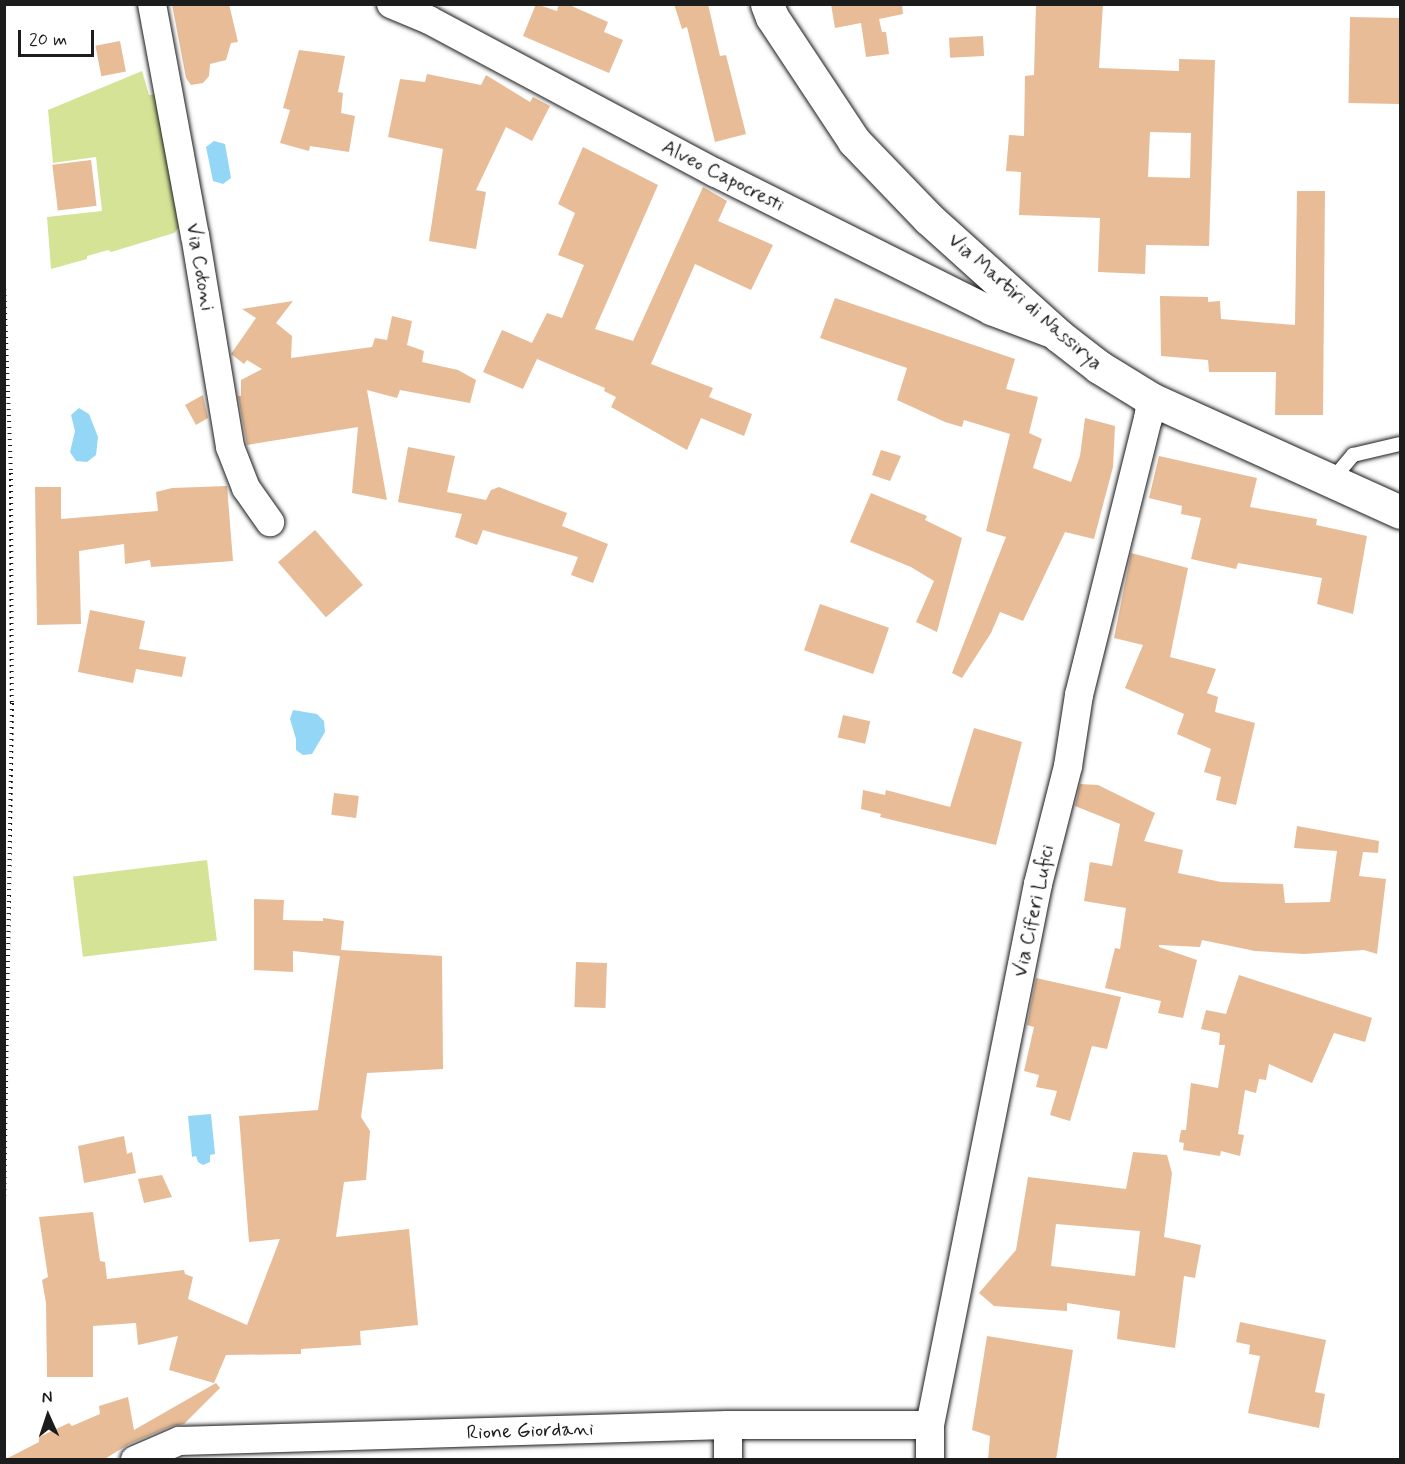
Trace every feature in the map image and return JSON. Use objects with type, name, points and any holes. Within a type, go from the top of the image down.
[{"type":"street","name":"Via Cotoni","points":[[152,4],[195,235],[230,447],[246,488],[270,522]]},
{"type":"street","name":"Alveo Capocresti","points":[[391,4],[429,20],[716,173],[980,306],[1059,336]]},
{"type":"street","name":"Via Martiri di Nassirya","points":[[767,4],[772,17],[854,141],[928,218],[1059,336],[1099,367],[1150,399],[1401,513]]},
{"type":"street","name":"Via Ciferi Lufici","points":[[930,1460],[930,1425],[1038,884],[1068,766],[1079,695],[1148,419],[1150,399]]},
{"type":"street","name":"Rione Giordani","points":[[135,1460],[178,1442],[728,1425],[930,1425]]},
{"type":"street","points":[[728,1425],[728,1460]]},
{"type":"lane","points":[[1330,482],[1353,455],[1401,444]]},
{"type":"path","points":[[4,283],[11,473],[12,680],[4,1198]]},
{"type":"green space","points":[[142,71],[149,95],[159,94],[185,221],[174,233],[111,252],[108,250],[87,256],[87,259],[51,269],[47,217],[102,211],[96,157],[53,163],[48,110]]},
{"type":"green space","points":[[207,860],[217,940],[83,957],[73,876]]},
{"type":"water","points":[[214,141],[225,144],[231,178],[223,184],[213,181],[206,147]]},
{"type":"water","points":[[79,408],[89,414],[98,437],[96,455],[87,462],[76,461],[70,452],[75,431],[71,415]]},
{"type":"water","points":[[293,710],[317,714],[324,721],[325,732],[312,754],[303,755],[296,750],[296,739],[290,719]]},
{"type":"water","points":[[211,1114],[215,1154],[210,1155],[210,1162],[203,1165],[198,1162],[196,1156],[192,1157],[188,1116]]},
{"type":"building","points":[[172,4],[229,4],[238,42],[231,43],[226,60],[210,64],[209,76],[203,83],[191,85],[186,78]]},
{"type":"building","points":[[536,4],[557,11],[559,4],[567,4],[608,22],[604,32],[623,40],[609,73],[523,36]]},
{"type":"building","points":[[674,4],[708,4],[720,56],[726,55],[746,134],[715,142],[687,27],[682,29]]},
{"type":"building","points":[[831,4],[902,4],[903,14],[879,19],[882,32],[886,32],[889,54],[866,57],[861,23],[835,28]]},
{"type":"building","points":[[1036,4],[1103,4],[1099,68],[1179,71],[1179,59],[1215,60],[1209,246],[1146,245],[1145,274],[1098,272],[1100,218],[1019,215],[1021,172],[1006,171],[1009,135],[1024,136],[1025,76],[1034,75]],"holes":[[[1150,132],[1191,133],[1190,178],[1148,177]]]},
{"type":"building","points":[[1350,17],[1400,18],[1399,104],[1348,103]]},
{"type":"building","points":[[983,36],[984,56],[950,58],[949,38]]},
{"type":"building","points":[[120,41],[126,71],[101,76],[95,46]]},
{"type":"building","points":[[299,50],[345,56],[338,92],[343,93],[341,113],[355,116],[349,152],[310,146],[309,151],[280,143],[290,110],[283,108]]},
{"type":"building","points":[[427,74],[481,85],[486,75],[530,102],[533,97],[550,106],[532,141],[506,127],[476,190],[486,192],[476,249],[429,241],[443,149],[388,137],[400,79],[425,82]]},
{"type":"building","points":[[583,147],[658,185],[595,329],[633,341],[703,187],[727,201],[718,221],[773,245],[751,290],[695,264],[651,364],[713,388],[709,397],[752,414],[744,436],[701,418],[687,450],[611,407],[616,397],[604,391],[605,388],[537,359],[523,389],[483,372],[502,330],[532,343],[547,313],[562,318],[584,265],[558,255],[575,213],[558,204]]},
{"type":"building","points":[[91,160],[97,206],[58,210],[52,165]]},
{"type":"building","points":[[1297,191],[1325,191],[1323,415],[1275,415],[1276,372],[1209,372],[1208,360],[1161,356],[1160,296],[1208,297],[1208,302],[1220,301],[1221,319],[1295,325]]},
{"type":"building","points":[[835,298],[1015,359],[1006,389],[1038,397],[1029,433],[1042,439],[1033,468],[1071,482],[1080,456],[1085,418],[1115,426],[1113,467],[1094,539],[1065,532],[1023,621],[1000,612],[991,633],[962,678],[952,673],[1006,537],[986,531],[1010,434],[964,420],[962,427],[945,422],[897,400],[907,368],[820,338]]},
{"type":"building","points":[[293,301],[276,323],[292,336],[291,358],[372,347],[375,338],[387,340],[392,316],[412,321],[407,345],[424,351],[422,362],[458,370],[476,380],[470,403],[400,390],[397,398],[367,390],[387,500],[352,493],[358,427],[247,445],[238,396],[241,396],[241,380],[262,369],[247,360],[244,364],[231,354],[256,318],[242,309]]},
{"type":"building","points":[[203,395],[208,418],[196,425],[185,405]]},
{"type":"building","points":[[408,447],[455,456],[447,492],[486,500],[491,490],[499,487],[567,513],[562,526],[608,544],[593,583],[571,575],[578,557],[483,530],[477,545],[455,537],[462,514],[398,502]]},
{"type":"building","points":[[881,450],[901,456],[890,481],[872,475]]},
{"type":"building","points":[[1159,456],[1257,478],[1250,507],[1317,519],[1316,525],[1367,536],[1353,614],[1317,604],[1322,578],[1238,563],[1236,569],[1191,559],[1201,518],[1181,514],[1182,506],[1149,498]]},
{"type":"building","points":[[227,486],[233,561],[151,567],[150,560],[125,564],[124,544],[79,551],[81,624],[37,625],[35,487],[61,487],[61,519],[158,511],[156,492],[172,488]]},
{"type":"building","points":[[871,493],[927,516],[925,520],[962,538],[937,632],[916,622],[934,581],[911,567],[850,542]]},
{"type":"building","points":[[315,530],[363,585],[326,617],[278,562]]},
{"type":"building","points":[[1131,553],[1188,568],[1170,657],[1216,669],[1207,693],[1218,697],[1215,712],[1255,723],[1236,805],[1216,800],[1221,777],[1204,772],[1211,749],[1177,734],[1184,714],[1125,688],[1143,645],[1114,638]]},
{"type":"building","points":[[820,604],[889,628],[873,674],[804,650]]},
{"type":"building","points":[[90,610],[145,621],[139,649],[186,657],[182,677],[136,669],[133,683],[78,672]]},
{"type":"building","points":[[843,715],[870,721],[865,744],[838,737]]},
{"type":"building","points":[[974,728],[1022,742],[996,845],[880,817],[881,814],[861,809],[863,790],[885,795],[886,790],[950,807]]},
{"type":"building","points":[[1080,784],[1098,785],[1155,813],[1144,841],[1183,850],[1178,873],[1221,882],[1283,884],[1285,903],[1330,902],[1337,851],[1294,848],[1297,826],[1379,841],[1378,853],[1363,852],[1359,876],[1386,879],[1377,954],[1364,950],[1304,954],[1255,951],[1202,940],[1200,947],[1159,945],[1159,947],[1197,960],[1183,1018],[1158,1013],[1161,1001],[1105,988],[1115,948],[1120,949],[1126,908],[1084,901],[1090,862],[1112,866],[1120,824],[1075,806]]},
{"type":"building","points":[[334,793],[359,796],[356,818],[331,815]]},
{"type":"building","points":[[254,899],[284,900],[283,920],[323,921],[323,918],[344,921],[341,950],[442,956],[443,1069],[367,1073],[361,1117],[370,1131],[366,1180],[344,1182],[336,1237],[409,1229],[418,1325],[360,1331],[361,1345],[301,1349],[301,1354],[226,1355],[214,1383],[169,1370],[178,1336],[138,1345],[136,1323],[93,1326],[93,1377],[47,1377],[46,1303],[42,1280],[48,1277],[39,1217],[93,1212],[100,1261],[105,1262],[107,1279],[184,1270],[185,1274],[193,1277],[188,1299],[247,1325],[280,1239],[249,1242],[239,1116],[318,1110],[340,956],[293,951],[293,972],[254,970]]},
{"type":"building","points":[[576,962],[607,963],[605,1008],[574,1007]]},
{"type":"building","points":[[1239,975],[1372,1018],[1365,1042],[1334,1033],[1312,1083],[1269,1064],[1266,1080],[1259,1079],[1256,1093],[1245,1090],[1238,1134],[1244,1135],[1240,1156],[1221,1151],[1220,1156],[1183,1150],[1184,1143],[1179,1142],[1181,1130],[1186,1130],[1191,1083],[1218,1088],[1225,1045],[1219,1045],[1220,1033],[1201,1029],[1206,1010],[1226,1014]]},
{"type":"building","points":[[1036,978],[1121,997],[1107,1049],[1092,1046],[1070,1121],[1050,1115],[1057,1091],[1036,1087],[1039,1075],[1024,1071],[1034,1027],[1027,1025]]},
{"type":"building","points":[[124,1136],[127,1154],[132,1152],[136,1173],[84,1183],[78,1146]]},
{"type":"building","points":[[1133,1152],[1167,1155],[1172,1173],[1164,1237],[1201,1245],[1195,1278],[1184,1276],[1175,1348],[1117,1339],[1120,1311],[1067,1303],[1067,1311],[994,1306],[979,1293],[1016,1250],[1028,1177],[1126,1189]],"holes":[[[1056,1224],[1140,1231],[1135,1276],[1051,1266]]]},
{"type":"building","points":[[162,1175],[172,1197],[144,1203],[138,1179]]},
{"type":"building","points":[[1240,1322],[1326,1340],[1315,1392],[1325,1394],[1319,1428],[1248,1413],[1260,1356],[1249,1354],[1250,1345],[1236,1342]]},
{"type":"building","points":[[987,1336],[1073,1350],[1056,1460],[988,1460],[990,1436],[972,1430]]},
{"type":"building","points":[[216,1383],[220,1388],[184,1424],[172,1426],[129,1444],[103,1460],[4,1460],[39,1442],[39,1437],[69,1423],[72,1426],[100,1414],[99,1406],[128,1397],[134,1430]]}]
